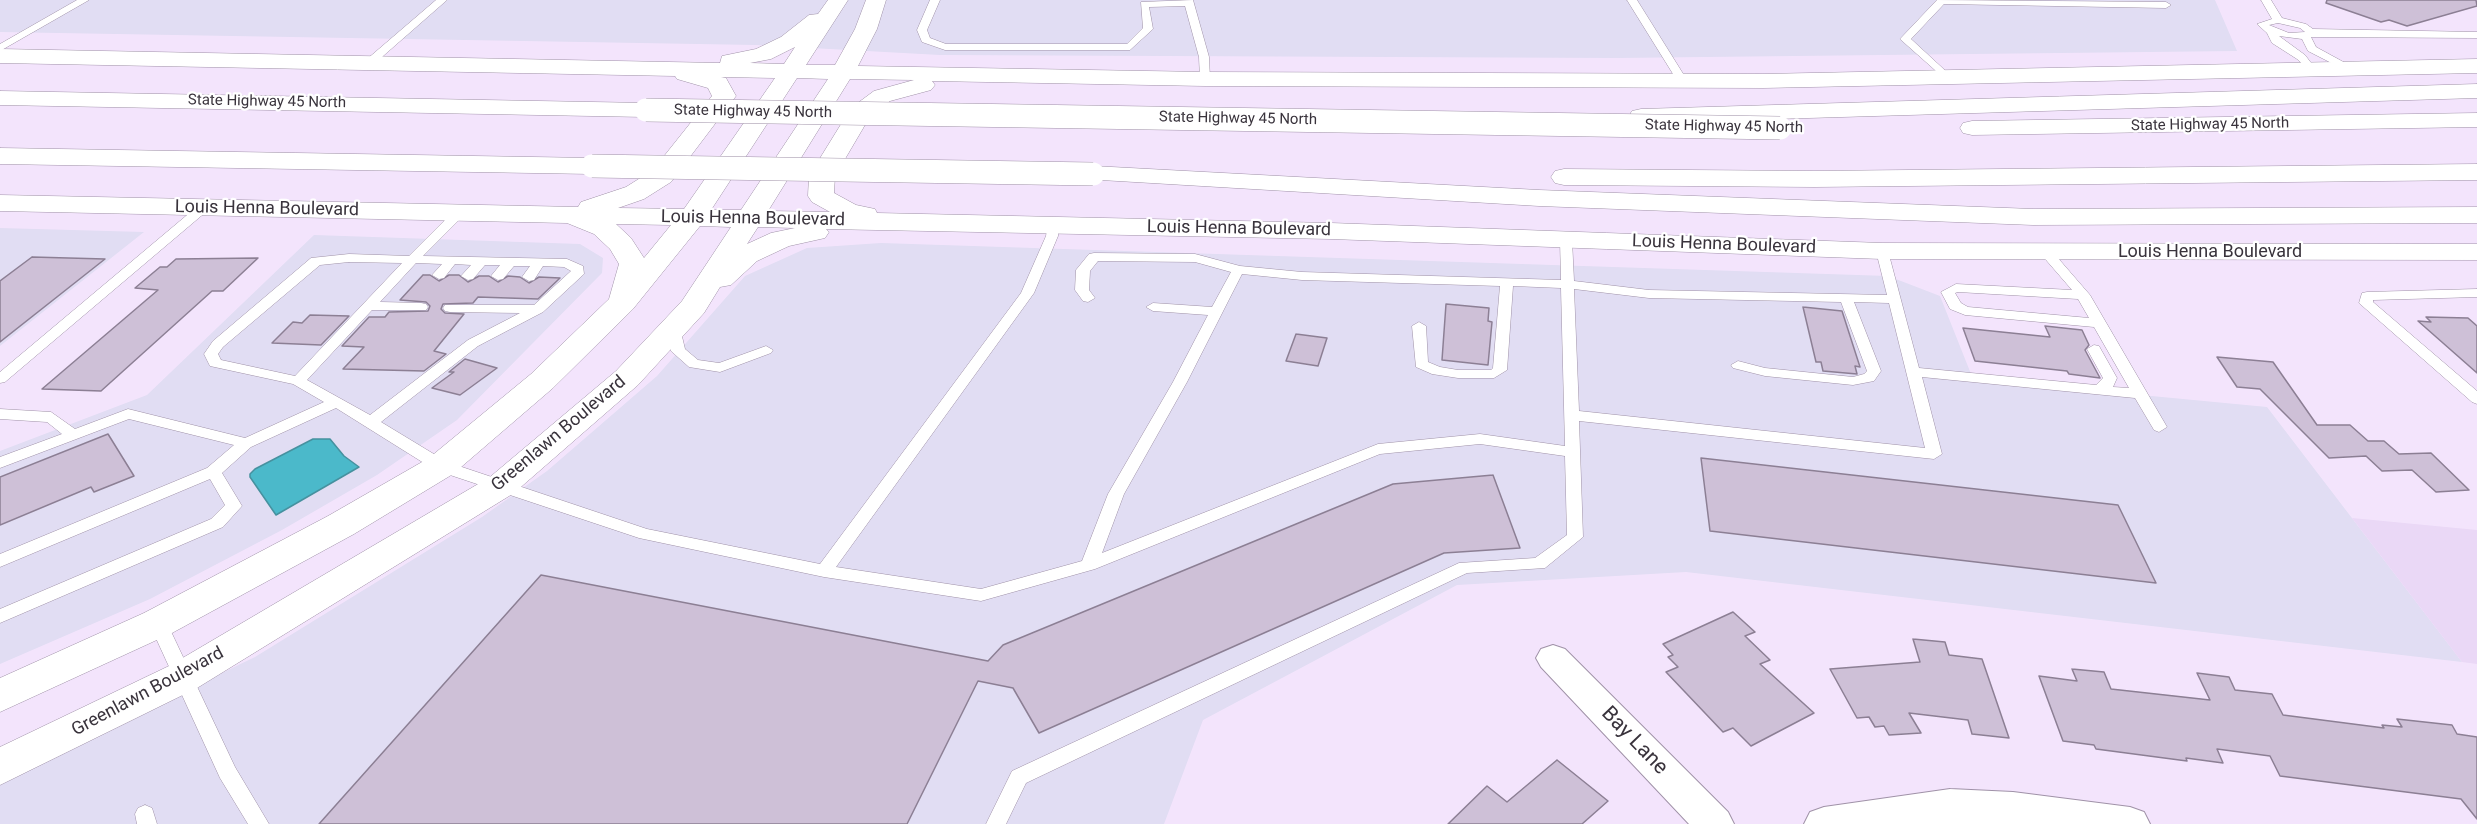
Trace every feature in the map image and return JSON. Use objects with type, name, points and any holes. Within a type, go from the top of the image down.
[{"type":"main road","name":"Greenlawn Boulevard","points":[[0,767],[183,677],[502,485],[627,378],[683,318],[749,220],[842,74],[866,29],[876,0]]},
{"type":"main road","points":[[660,69],[763,54],[789,42],[834,5]]},
{"type":"main road","points":[[0,696],[158,623],[341,525],[441,466],[542,381],[622,303],[692,218],[792,73],[834,5]]},
{"type":"main road","points":[[866,29],[869,39],[888,56],[909,64],[966,75]]},
{"type":"main road","points":[[0,56],[370,62],[842,74],[1205,79],[1682,80],[2477,66]]},
{"type":"main road","points":[[570,216],[635,193],[662,176],[724,96],[718,83],[660,69]]},
{"type":"main road","points":[[894,222],[847,211],[821,196],[822,176],[863,108],[882,96],[966,75]]},
{"type":"main road","points":[[0,90],[109,99]]},
{"type":"main road","points":[[1776,120],[2477,91]]},
{"type":"main road","name":"State Highway 45 North","points":[[0,98],[1339,121],[1776,120],[2014,128],[2477,120]]},
{"type":"main road","points":[[0,156],[1093,174],[1814,179],[2477,172]]},
{"type":"main road","points":[[1093,174],[1539,198],[2033,217],[2477,214]]},
{"type":"main road","name":"Louis Henna Boulevard","points":[[2,205],[1054,224],[1882,251],[2477,252]]},
{"type":"main road","points":[[570,216],[604,228],[621,244],[633,264],[622,303]]},
{"type":"main road","points":[[683,318],[747,255],[781,239],[819,231],[894,222]]},
{"type":"street","name":"Bay Lane","points":[[1553,658],[1714,824]]},
{"type":"street","points":[[1824,824],[1950,806],[2013,809],[2130,824]]},
{"type":"lane","points":[[0,48],[84,0]]},
{"type":"lane","points":[[370,62],[442,0]]},
{"type":"lane","points":[[935,0],[922,30],[926,40],[945,47],[1130,47],[1148,29],[1144,4],[1189,1],[1204,57],[1205,79]]},
{"type":"lane","points":[[1632,0],[1682,80]]},
{"type":"lane","points":[[1944,76],[1905,39],[1941,0],[2166,5]]},
{"type":"lane","points":[[2266,0],[2278,20]]},
{"type":"lane","points":[[2345,67],[2312,49],[2309,34],[2304,26],[2278,20],[2264,21],[2262,24],[2271,31],[2289,36],[2309,34],[2477,35]]},
{"type":"lane","points":[[2271,31],[2276,41],[2301,57],[2310,68]]},
{"type":"lane","points":[[0,379],[203,208]]},
{"type":"lane","points":[[298,381],[459,213]]},
{"type":"lane","points":[[824,571],[1027,293],[1052,236],[1054,224]]},
{"type":"lane","points":[[996,824],[1019,777],[1465,567],[1539,564],[1575,537],[1566,240]]},
{"type":"lane","points":[[1570,415],[1934,454],[1882,251]]},
{"type":"lane","points":[[2046,253],[2083,295],[2159,427]]},
{"type":"lane","points":[[371,422],[473,343],[538,309],[577,274],[578,269],[567,263],[540,262],[349,258],[315,261],[226,337],[211,354],[215,363],[298,381],[371,422],[441,466],[502,485],[626,530],[824,571],[981,595],[1089,565],[1378,449],[1480,439],[1572,452]]},
{"type":"lane","points":[[1088,298],[1082,290],[1083,270],[1094,258],[1195,258],[1238,270],[1302,276],[1566,284],[1649,294],[1894,298]]},
{"type":"lane","points":[[440,275],[452,260]]},
{"type":"lane","points":[[468,276],[482,261]]},
{"type":"lane","points":[[498,276],[510,262]]},
{"type":"lane","points":[[529,277],[540,262]]},
{"type":"lane","points":[[1089,565],[1116,494],[1218,312],[1238,270]]},
{"type":"lane","points":[[1419,326],[1422,364],[1437,371],[1458,374],[1494,374],[1500,370],[1507,282]]},
{"type":"lane","points":[[2083,295],[1956,288],[1948,292],[1955,306],[1965,311],[2099,323]]},
{"type":"lane","points":[[2477,293],[2367,296],[2366,303],[2477,399]]},
{"type":"lane","points":[[1738,365],[1765,372],[1853,381],[1869,378],[1874,371],[1846,298]]},
{"type":"lane","points":[[368,306],[417,303]]},
{"type":"lane","points":[[450,308],[477,303],[507,303],[538,309]]},
{"type":"lane","points":[[1153,308],[1218,312]]},
{"type":"lane","points":[[683,318],[678,351],[694,364],[720,368],[766,350]]},
{"type":"lane","points":[[2081,322],[2110,378],[2107,385],[2098,390]]},
{"type":"lane","points":[[1913,372],[2140,394]]},
{"type":"lane","points":[[0,561],[213,472],[246,443],[337,402]]},
{"type":"lane","points":[[0,414],[51,417],[73,435]]},
{"type":"lane","points":[[0,463],[128,414],[246,443]]},
{"type":"lane","points":[[0,616],[217,523],[234,506],[213,472]]},
{"type":"lane","points":[[158,623],[227,772],[259,824]]},
{"type":"shaded area","points":[[0,0],[2215,0],[2237,51],[1617,58],[940,55],[756,45],[0,32]]},
{"type":"shaded area","points":[[0,228],[144,232],[0,346]]},
{"type":"shaded area","points":[[314,235],[580,244],[603,258],[602,273],[457,420],[377,475],[282,530],[150,599],[0,664],[0,451],[147,395]]},
{"type":"shaded area","points":[[881,243],[1888,276],[1940,296],[1973,379],[2267,407],[2462,662],[1686,572],[1457,585],[1203,720],[1164,824],[0,824],[0,780],[255,657],[482,517],[547,471],[657,376],[745,276],[807,248]]},
{"type":"shaded area","points":[[2352,518],[2477,530],[2477,664],[2462,662]]},
{"type":"water","points":[[313,439],[330,439],[344,456],[359,467],[276,515],[250,474],[255,469]]},
{"type":"building","points":[[2327,0],[2476,0],[2477,6],[2407,26],[2389,20],[2381,22],[2326,3]]},
{"type":"building","points":[[32,257],[105,259],[0,342],[0,281]]},
{"type":"building","points":[[258,258],[223,291],[212,291],[101,391],[42,389],[158,290],[135,288],[160,267],[167,267],[176,259]]},
{"type":"building","points":[[423,275],[430,275],[439,281],[449,275],[459,275],[468,282],[479,276],[489,276],[498,282],[508,276],[520,277],[529,283],[539,277],[560,278],[538,299],[478,297],[473,303],[443,304],[441,309],[445,313],[464,314],[434,351],[446,354],[424,371],[343,369],[364,347],[342,346],[369,317],[385,317],[389,312],[428,311],[430,306],[426,302],[400,300]]},
{"type":"building","points":[[1446,304],[1489,308],[1488,321],[1492,322],[1488,365],[1442,360]]},
{"type":"building","points":[[1803,307],[1842,311],[1860,367],[1855,366],[1857,374],[1823,371],[1821,362],[1816,362]]},
{"type":"building","points":[[310,315],[349,316],[321,345],[272,343],[293,322],[302,323]]},
{"type":"building","points":[[2426,317],[2468,318],[2477,326],[2477,373],[2418,321],[2431,322]]},
{"type":"building","points":[[2045,326],[2082,330],[2089,345],[2085,350],[2100,378],[2069,374],[2067,371],[1975,361],[1963,328],[2050,337]]},
{"type":"building","points":[[1296,334],[1327,338],[1318,366],[1286,361]]},
{"type":"building","points":[[2217,357],[2273,362],[2317,425],[2350,425],[2368,441],[2384,441],[2399,454],[2431,453],[2469,490],[2436,492],[2412,470],[2382,471],[2366,456],[2329,458],[2260,389],[2237,387]]},
{"type":"building","points":[[465,359],[497,368],[460,395],[432,388],[454,372],[449,372]]},
{"type":"building","points":[[108,434],[134,476],[94,492],[91,487],[0,525],[0,477]]},
{"type":"building","points":[[1701,458],[2118,505],[2156,583],[1710,531]]},
{"type":"building","points":[[1493,475],[1520,548],[1444,553],[1039,733],[1013,688],[978,681],[907,824],[319,824],[541,575],[988,661],[1003,645],[1393,484]]},
{"type":"building","points":[[1733,612],[1755,632],[1745,636],[1770,660],[1760,664],[1814,713],[1751,746],[1733,728],[1723,732],[1666,672],[1678,667],[1668,657],[1673,655],[1663,644]]},
{"type":"building","points":[[1913,639],[1945,642],[1949,655],[1982,659],[2009,738],[1972,734],[1968,720],[1909,713],[1921,733],[1889,735],[1884,726],[1875,727],[1869,717],[1857,718],[1830,669],[1920,662]]},
{"type":"building","points":[[2072,669],[2104,672],[2111,689],[2210,700],[2197,673],[2229,677],[2235,690],[2272,694],[2283,715],[2384,728],[2382,725],[2402,727],[2397,719],[2452,725],[2457,734],[2477,737],[2477,819],[2461,799],[2280,776],[2270,756],[2217,749],[2223,763],[2186,758],[2187,761],[2096,749],[2094,745],[2063,741],[2039,676],[2077,681]]},
{"type":"building","points":[[1557,760],[1608,801],[1582,824],[1448,824],[1487,786],[1507,802]]}]
